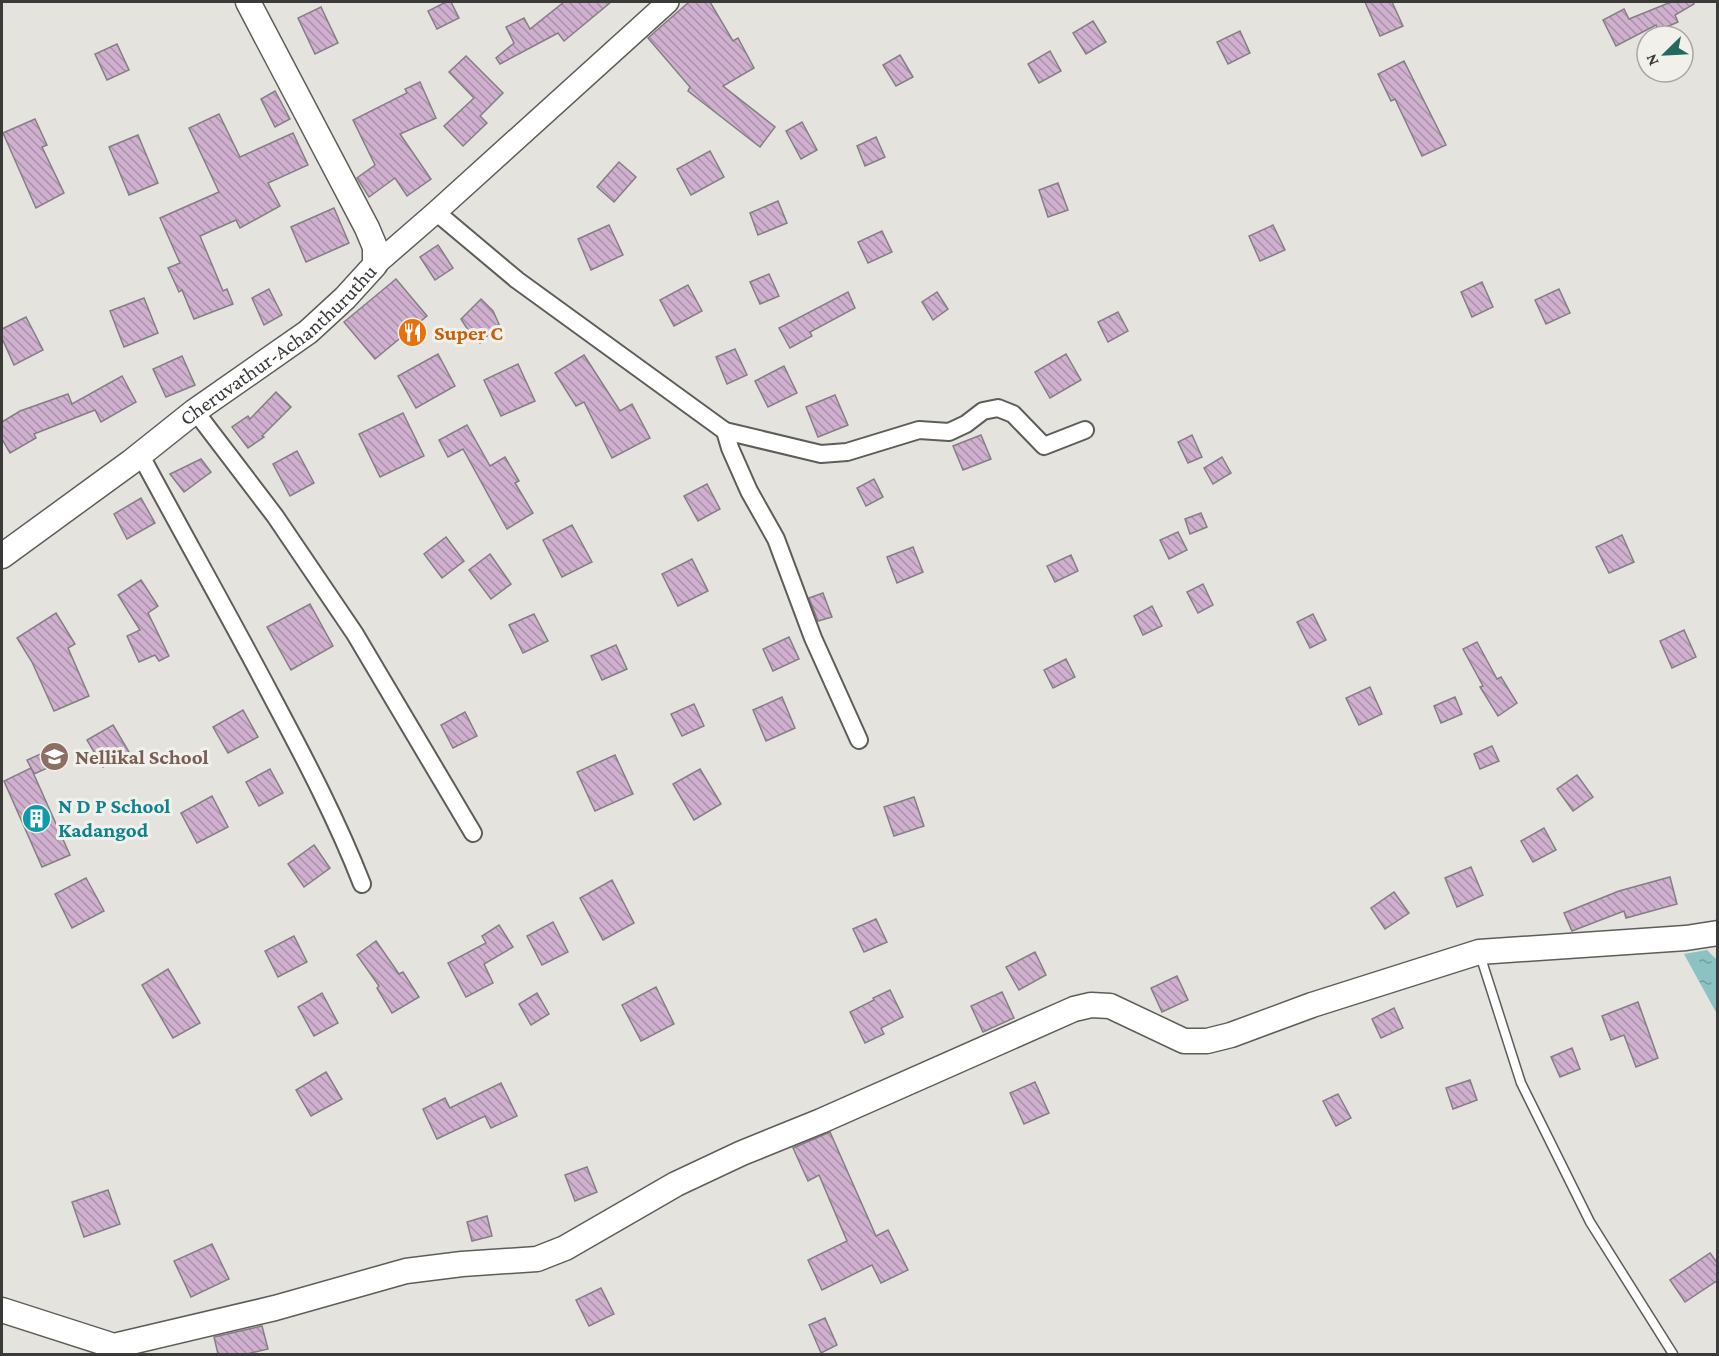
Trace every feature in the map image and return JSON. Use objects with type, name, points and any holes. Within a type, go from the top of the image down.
[{"type":"main road","name":"Cheruvathur-Achanthuruthu","points":[[2,556],[195,411],[308,332],[345,298],[375,265],[375,247],[367,228],[248,2]]},
{"type":"main road","points":[[2,1310],[124,1350],[406,1271],[462,1263],[537,1259],[565,1248],[676,1184],[742,1153],[821,1121],[1074,1009],[1091,1005],[1110,1006],[1184,1041],[1207,1041],[1479,952],[1686,938],[1718,933]]},
{"type":"street","points":[[375,265],[668,2]]},
{"type":"street","points":[[436,212],[517,280],[725,431],[821,454],[847,452],[918,430],[949,432],[966,424],[983,411],[998,408],[1013,414],[1044,446],[1085,430]]},
{"type":"street","points":[[195,411],[276,516],[355,634],[473,833]]},
{"type":"street","points":[[725,431],[749,491],[776,539],[813,638],[859,740]]},
{"type":"street","points":[[140,454],[313,775],[343,836],[362,884]]},
{"type":"lane","points":[[1479,952],[1521,1083],[1590,1222],[1673,1354]]},
{"type":"water","points":[[1707,950],[1717,960],[1717,1014],[1684,954]]},
{"type":"building","points":[[446,2],[451,2],[459,18],[437,29],[428,11]]},
{"type":"building","points":[[564,2],[611,2],[564,41],[558,33],[500,64],[496,58],[514,43],[506,27],[524,18],[530,29]]},
{"type":"building","points":[[689,2],[710,2],[733,41],[738,38],[754,68],[723,86],[775,127],[760,147],[688,91],[690,87],[648,38]]},
{"type":"building","points":[[1365,2],[1392,2],[1403,26],[1380,36]]},
{"type":"building","points":[[1671,2],[1693,2],[1694,4],[1675,15],[1678,22],[1673,24],[1635,24],[1635,36],[1616,46],[1603,20],[1624,9],[1629,19]]},
{"type":"building","points":[[321,7],[338,43],[315,54],[298,18]]},
{"type":"building","points":[[1093,21],[1106,42],[1086,54],[1073,33]]},
{"type":"building","points":[[1240,31],[1250,53],[1228,64],[1217,42]]},
{"type":"building","points":[[117,44],[129,70],[107,80],[95,54]]},
{"type":"building","points":[[1050,51],[1061,71],[1039,83],[1028,64]]},
{"type":"building","points":[[900,55],[913,77],[896,86],[883,65]]},
{"type":"building","points":[[466,56],[503,93],[480,116],[487,123],[463,146],[444,126],[474,98],[449,72]]},
{"type":"building","points":[[1404,61],[1446,145],[1422,156],[1395,99],[1391,101],[1378,74]]},
{"type":"building","points":[[420,82],[436,118],[400,134],[431,179],[407,196],[395,178],[369,197],[357,178],[375,165],[353,120],[407,93],[405,89]]},
{"type":"building","points":[[275,91],[290,119],[275,127],[261,99]]},
{"type":"building","points":[[219,114],[240,157],[293,133],[308,165],[268,183],[280,206],[240,228],[236,220],[200,236],[223,291],[227,289],[233,304],[194,319],[182,290],[179,292],[168,268],[180,263],[160,218],[219,192],[189,128]]},
{"type":"building","points":[[35,119],[47,145],[42,147],[64,193],[36,208],[3,133]]},
{"type":"building","points":[[802,122],[817,150],[801,159],[786,131]]},
{"type":"building","points":[[138,135],[158,183],[129,195],[109,147]]},
{"type":"building","points":[[876,137],[885,157],[865,166],[857,146]]},
{"type":"building","points":[[710,151],[724,177],[691,195],[677,169]]},
{"type":"building","points":[[619,162],[636,177],[614,202],[597,187]]},
{"type":"building","points":[[1058,183],[1068,210],[1048,217],[1039,190]]},
{"type":"building","points":[[778,201],[787,223],[758,235],[750,213]]},
{"type":"building","points":[[334,208],[349,243],[306,262],[291,227]]},
{"type":"building","points":[[609,225],[623,255],[591,270],[578,239]]},
{"type":"building","points":[[1273,225],[1285,250],[1260,261],[1249,236]]},
{"type":"building","points":[[882,231],[892,252],[868,263],[858,242]]},
{"type":"building","points":[[438,245],[453,268],[435,280],[420,257]]},
{"type":"building","points":[[769,274],[779,296],[760,304],[750,282]]},
{"type":"building","points":[[396,279],[427,316],[375,359],[344,322]]},
{"type":"building","points":[[1482,282],[1493,307],[1472,317],[1461,292]]},
{"type":"building","points":[[688,285],[702,311],[674,326],[660,300]]},
{"type":"building","points":[[269,289],[282,315],[264,325],[252,298]]},
{"type":"building","points":[[1559,289],[1570,313],[1546,324],[1535,300]]},
{"type":"building","points":[[848,292],[855,308],[810,332],[812,336],[790,348],[779,328]]},
{"type":"building","points":[[937,292],[948,309],[933,320],[922,302]]},
{"type":"building","points":[[144,298],[158,333],[124,347],[110,311]]},
{"type":"building","points":[[481,299],[493,311],[499,324],[480,343],[461,319]]},
{"type":"building","points":[[1118,312],[1128,331],[1108,342],[1098,322]]},
{"type":"building","points":[[26,317],[43,350],[14,365],[2,338],[2,329]]},
{"type":"building","points":[[735,349],[747,375],[727,384],[716,357]]},
{"type":"building","points":[[438,354],[455,386],[416,408],[398,376]]},
{"type":"building","points":[[1066,354],[1081,380],[1050,398],[1035,372]]},
{"type":"building","points":[[584,355],[620,411],[632,404],[650,438],[612,458],[584,402],[576,406],[555,373]]},
{"type":"building","points":[[182,356],[195,385],[166,397],[153,369]]},
{"type":"building","points":[[518,364],[535,401],[501,416],[484,380]]},
{"type":"building","points":[[784,366],[797,393],[768,407],[755,381]]},
{"type":"building","points":[[122,376],[136,402],[101,422],[95,410],[34,434],[36,438],[10,453],[2,439],[2,422],[20,411],[68,394],[72,404]]},
{"type":"building","points":[[276,392],[291,407],[262,436],[264,437],[248,448],[232,427],[248,416],[250,419]]},
{"type":"building","points":[[835,395],[848,425],[818,437],[806,407]]},
{"type":"building","points":[[403,413],[424,456],[380,477],[359,434]]},
{"type":"building","points":[[467,425],[490,466],[505,457],[519,481],[515,483],[533,513],[507,529],[463,449],[448,457],[439,440]]},
{"type":"building","points":[[981,435],[991,459],[963,470],[953,446]]},
{"type":"building","points":[[1192,435],[1202,457],[1188,463],[1178,442]]},
{"type":"building","points":[[297,451],[314,483],[290,496],[273,464]]},
{"type":"building","points":[[1222,457],[1231,473],[1213,484],[1204,468]]},
{"type":"building","points":[[201,459],[211,472],[184,492],[170,474]]},
{"type":"building","points":[[874,479],[883,497],[866,506],[857,488]]},
{"type":"building","points":[[707,484],[720,509],[698,521],[684,496]]},
{"type":"building","points":[[141,498],[155,523],[127,539],[114,514]]},
{"type":"building","points":[[1201,513],[1207,527],[1190,534],[1185,519]]},
{"type":"building","points":[[572,525],[592,562],[562,577],[543,540]]},
{"type":"building","points":[[1178,532],[1187,550],[1169,559],[1160,540]]},
{"type":"building","points":[[1622,535],[1634,562],[1609,573],[1596,547]]},
{"type":"building","points":[[446,537],[464,561],[442,578],[424,554]]},
{"type":"building","points":[[913,547],[923,572],[897,583],[887,557]]},
{"type":"building","points":[[490,554],[511,584],[491,599],[469,570]]},
{"type":"building","points":[[1071,555],[1078,571],[1055,582],[1047,566]]},
{"type":"building","points":[[692,559],[708,591],[678,606],[662,574]]},
{"type":"building","points":[[141,580],[158,606],[148,613],[169,656],[159,661],[155,655],[139,662],[127,636],[140,630],[118,595]]},
{"type":"building","points":[[1203,584],[1213,605],[1198,613],[1187,592]]},
{"type":"building","points":[[823,593],[832,617],[818,621],[809,598]]},
{"type":"building","points":[[310,604],[333,646],[291,670],[267,627]]},
{"type":"building","points":[[1152,606],[1162,626],[1143,635],[1134,616]]},
{"type":"building","points":[[56,613],[75,644],[68,648],[89,696],[54,711],[32,662],[17,638]]},
{"type":"building","points":[[534,614],[548,641],[523,653],[509,625]]},
{"type":"building","points":[[1313,614],[1326,640],[1310,648],[1297,622]]},
{"type":"building","points":[[1684,630],[1696,657],[1672,668],[1660,641]]},
{"type":"building","points":[[789,637],[799,659],[773,671],[763,649]]},
{"type":"building","points":[[1477,642],[1497,679],[1501,677],[1517,703],[1498,716],[1480,687],[1483,686],[1463,649]]},
{"type":"building","points":[[616,645],[627,669],[602,680],[591,656]]},
{"type":"building","points":[[1066,659],[1075,677],[1053,688],[1044,670]]},
{"type":"building","points":[[1370,687],[1382,714],[1359,725],[1346,698]]},
{"type":"building","points":[[782,697],[795,728],[766,741],[753,710]]},
{"type":"building","points":[[1455,697],[1462,714],[1441,723],[1434,706]]},
{"type":"building","points":[[694,704],[704,726],[682,736],[671,714]]},
{"type":"building","points":[[243,710],[258,737],[228,753],[213,727]]},
{"type":"building","points":[[465,712],[477,736],[453,748],[441,725]]},
{"type":"building","points":[[113,725],[129,752],[103,767],[87,740]]},
{"type":"building","points":[[1492,746],[1499,761],[1480,769],[1474,754]]},
{"type":"building","points":[[45,752],[52,766],[34,774],[27,760]]},
{"type":"building","points":[[615,755],[633,794],[595,811],[577,772]]},
{"type":"building","name":"N D P School Kadangod","points":[[31,768],[70,855],[42,867],[4,781]]},
{"type":"building","points":[[270,769],[283,793],[259,806],[246,782]]},
{"type":"building","points":[[700,769],[721,804],[694,820],[673,784]]},
{"type":"building","points":[[1577,775],[1593,797],[1573,811],[1557,789]]},
{"type":"building","points":[[212,796],[228,827],[197,843],[181,813]]},
{"type":"building","points":[[914,797],[924,826],[894,836],[884,807]]},
{"type":"building","points":[[1544,828],[1556,850],[1533,862],[1521,841]]},
{"type":"building","points":[[314,845],[330,868],[304,887],[288,864]]},
{"type":"building","points":[[1471,867],[1483,895],[1457,907],[1445,878]]},
{"type":"building","points":[[1670,877],[1677,904],[1626,918],[1624,911],[1572,931],[1564,913],[1619,891]]},
{"type":"building","points":[[86,878],[104,911],[72,928],[55,894]]},
{"type":"building","points":[[612,880],[634,923],[603,940],[580,898]]},
{"type":"building","points":[[1394,892],[1409,913],[1385,929],[1371,908]]},
{"type":"building","points":[[876,919],[887,942],[864,952],[853,929]]},
{"type":"building","points":[[553,922],[568,952],[542,965],[527,936]]},
{"type":"building","points":[[499,925],[513,947],[484,964],[493,983],[466,997],[448,963],[486,943],[482,936]]},
{"type":"building","points":[[294,936],[307,962],[278,977],[265,951]]},
{"type":"building","points":[[376,941],[399,974],[403,972],[419,997],[392,1013],[377,988],[379,986],[357,955]]},
{"type":"building","points":[[1035,952],[1046,975],[1019,990],[1006,967]]},
{"type":"building","points":[[168,969],[200,1023],[173,1038],[142,985]]},
{"type":"building","points":[[1177,976],[1188,1000],[1162,1012],[1151,988]]},
{"type":"building","points":[[656,987],[674,1024],[641,1041],[622,1005]]},
{"type":"building","points":[[890,990],[903,1017],[881,1028],[884,1034],[865,1043],[850,1012]]},
{"type":"building","points":[[1002,992],[1014,1018],[983,1032],[971,1006]]},
{"type":"building","points":[[322,993],[338,1023],[314,1036],[298,1007]]},
{"type":"building","points":[[537,993],[549,1014],[531,1025],[519,1004]]},
{"type":"building","points":[[1638,1002],[1658,1058],[1636,1067],[1624,1035],[1611,1040],[1602,1016]]},
{"type":"building","points":[[1394,1008],[1403,1028],[1381,1038],[1372,1019]]},
{"type":"building","points":[[1572,1048],[1580,1069],[1560,1077],[1551,1057]]},
{"type":"building","points":[[326,1072],[342,1099],[311,1116],[296,1090]]},
{"type":"building","points":[[1470,1080],[1477,1100],[1453,1109],[1446,1088]]},
{"type":"building","points":[[1035,1082],[1049,1113],[1024,1124],[1010,1093]]},
{"type":"building","points":[[501,1083],[517,1116],[491,1128],[485,1116],[437,1139],[423,1109],[445,1098],[450,1108]]},
{"type":"building","points":[[1338,1094],[1351,1118],[1336,1126],[1323,1101]]},
{"type":"building","points":[[830,1132],[876,1236],[888,1230],[908,1270],[881,1283],[872,1265],[822,1290],[808,1260],[847,1241],[819,1175],[808,1181],[793,1148]]},
{"type":"building","points":[[587,1167],[597,1192],[575,1201],[565,1175]]},
{"type":"building","points":[[108,1190],[120,1224],[84,1237],[72,1202]]},
{"type":"building","points":[[487,1216],[492,1236],[472,1241],[467,1222]]},
{"type":"building","points":[[212,1244],[229,1279],[191,1297],[174,1261]]},
{"type":"building","points":[[1710,1253],[1718,1264],[1718,1280],[1685,1302],[1670,1280]]},
{"type":"building","points":[[601,1288],[614,1314],[589,1326],[576,1300]]},
{"type":"building","points":[[825,1318],[837,1345],[821,1353],[809,1325]]},
{"type":"building","points":[[262,1326],[268,1349],[247,1354],[218,1354],[214,1337]]},
{"type":"place","name":"Super C","points":[[413,333]]},
{"type":"place","name":"Nellikal School","points":[[54,757]]},
{"type":"place","name":"N D P School Kadangod","points":[[37,818]]}]
